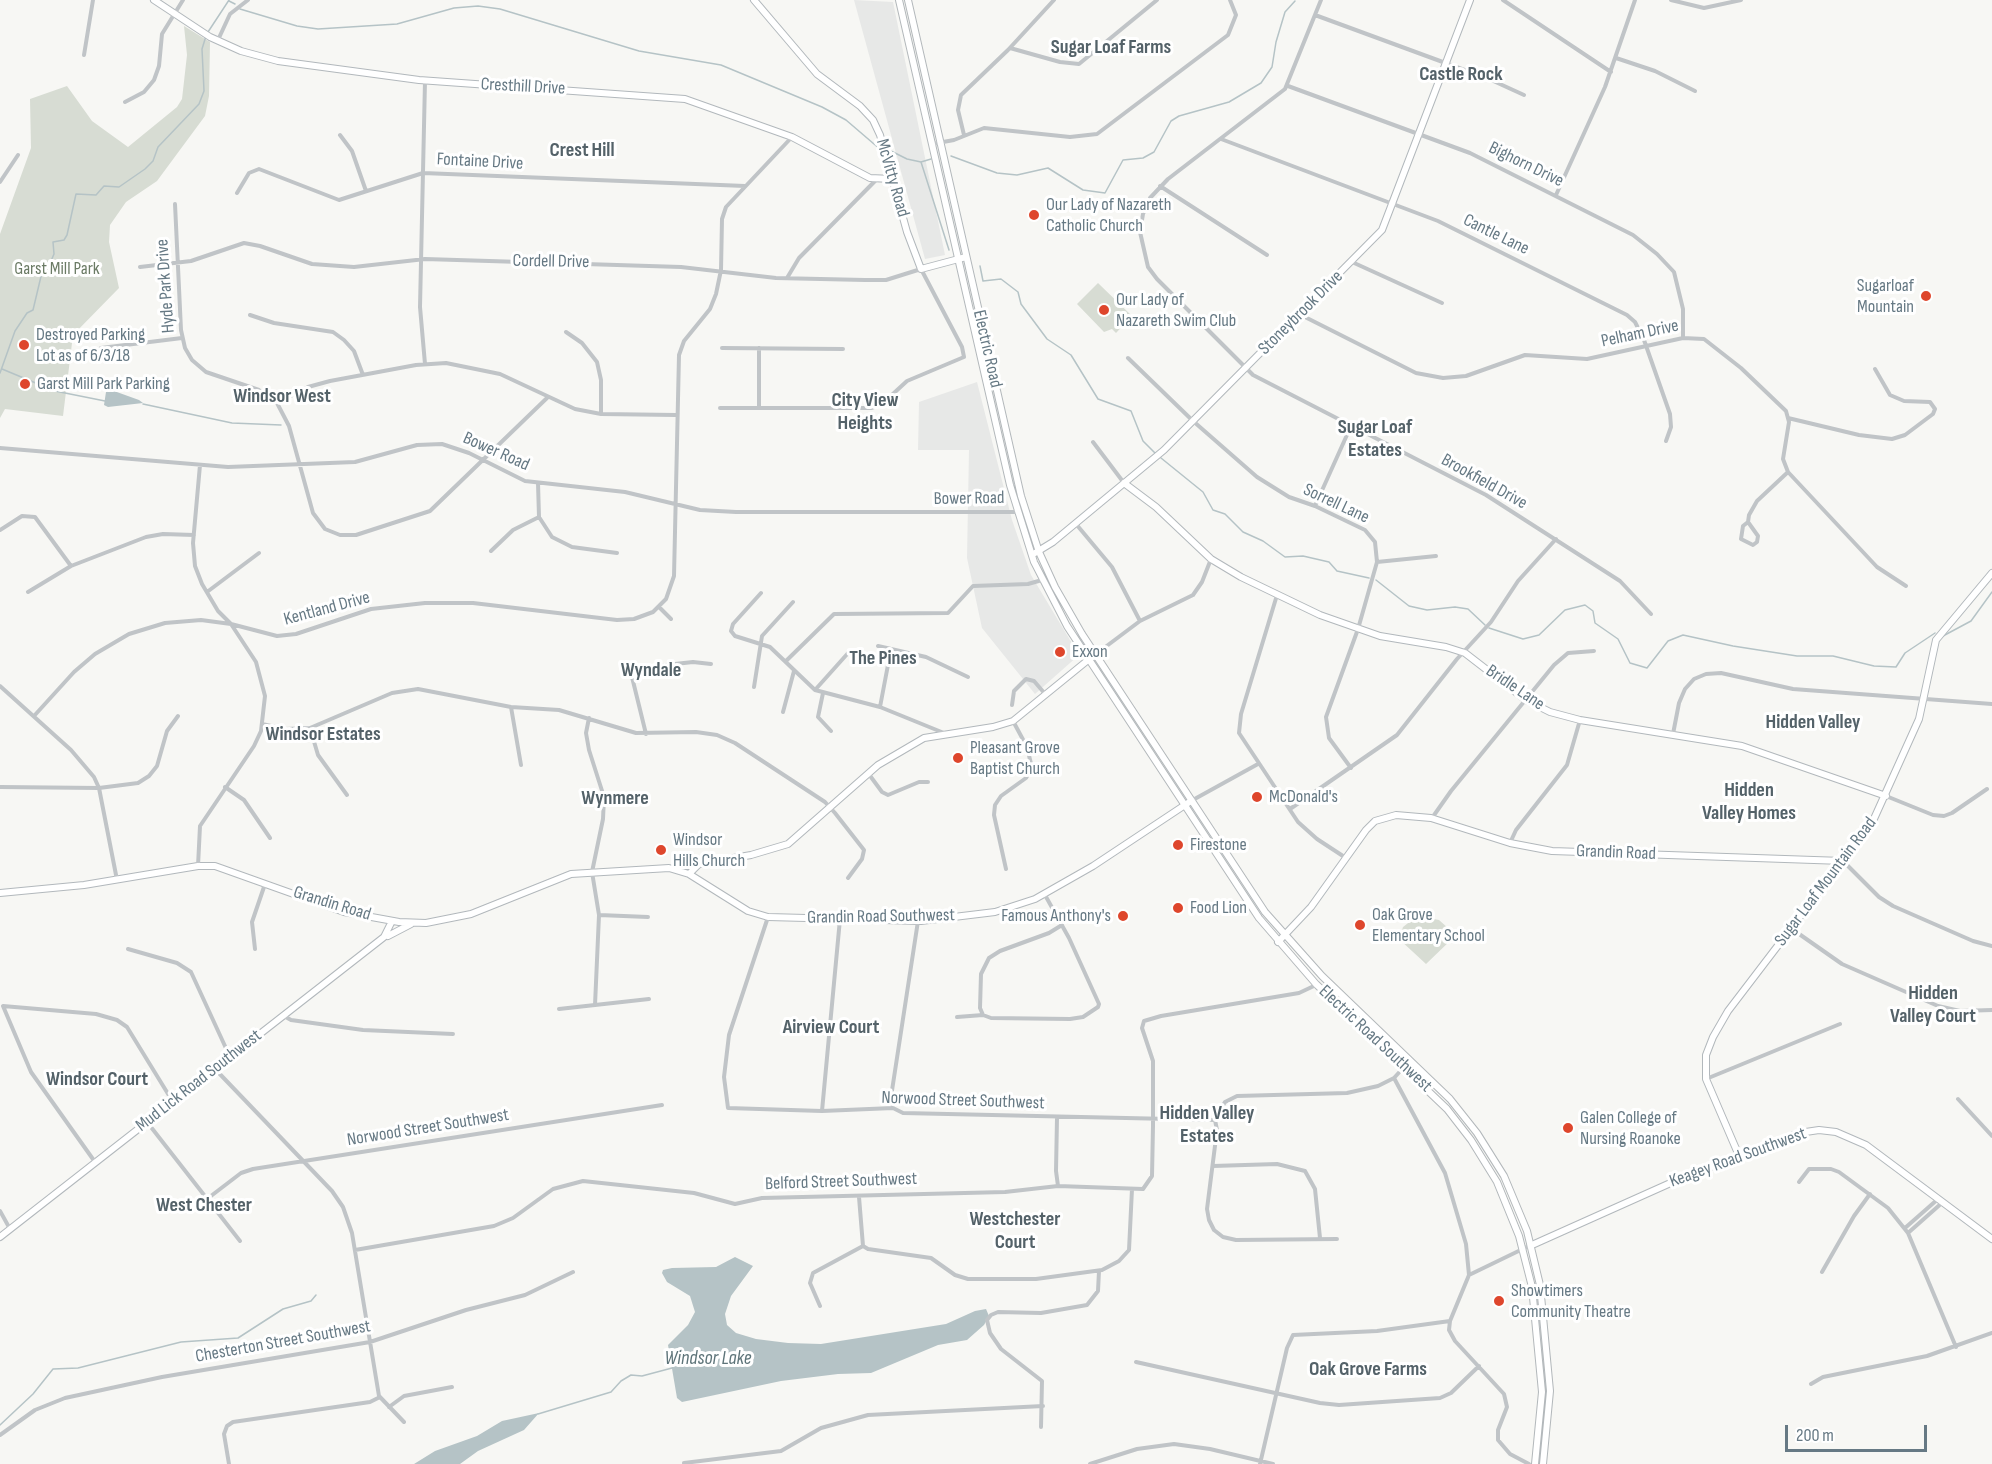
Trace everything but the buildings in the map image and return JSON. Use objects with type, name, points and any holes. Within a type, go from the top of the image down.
[{"type":"street","points":[[84,55],[93,0]]},
{"type":"street","name":"Cresthill Drive","points":[[154,0],[217,41],[248,53],[295,65],[425,80],[665,96],[698,103],[792,137],[860,174],[877,179],[892,179]]},
{"type":"street","points":[[125,102],[144,92],[154,80],[159,66],[161,39],[183,0]]},
{"type":"street","points":[[217,41],[230,14],[248,0]]},
{"type":"street","name":"McVitty Road","points":[[754,0],[818,74],[866,111],[880,135],[907,232],[921,268],[957,338],[964,357],[907,381],[882,404],[872,408],[759,408]]},
{"type":"street","name":"Electric Road","points":[[899,0],[1017,512],[1042,580],[1066,626],[1089,659]]},
{"type":"street","name":"Electric Road","points":[[908,0],[1021,496],[1039,552],[1059,595],[1113,680]]},
{"type":"street","points":[[964,135],[959,119],[959,100],[1054,0]]},
{"type":"street","points":[[1010,48],[1060,62],[1079,63],[1157,0]]},
{"type":"street","points":[[932,144],[984,128],[1070,137],[1090,136],[1103,131],[1228,35],[1234,25],[1236,15],[1230,0]]},
{"type":"street","points":[[1267,255],[1160,186],[1276,99],[1288,86],[1321,0]]},
{"type":"street","name":"Stoneybrook Drive","points":[[1031,555],[1039,552],[1076,524],[1164,450],[1382,231],[1421,134],[1470,0]]},
{"type":"street","points":[[1503,0],[1611,72]]},
{"type":"street","points":[[1556,195],[1611,72],[1635,0]]},
{"type":"street","points":[[1671,0],[1704,8],[1738,0]]},
{"type":"street","points":[[1315,15],[1447,63],[1524,95]]},
{"type":"street","points":[[1616,58],[1655,71],[1695,91]]},
{"type":"street","points":[[425,80],[421,329],[425,364]]},
{"type":"street","name":"Bighorn Drive","points":[[1288,86],[1470,153],[1626,231],[1670,266],[1677,279],[1683,309],[1683,338]]},
{"type":"street","points":[[340,135],[352,151],[366,191]]},
{"type":"street","points":[[672,619],[659,608],[670,590],[674,576],[679,355],[689,334],[712,303],[721,270],[724,212],[745,186],[792,137]]},
{"type":"street","name":"Cantle Lane","points":[[1221,139],[1447,225],[1628,315],[1638,327],[1670,414],[1671,427],[1666,441]]},
{"type":"street","points":[[0,182],[18,154]]},
{"type":"street","name":"Fontaine Drive","points":[[237,193],[249,173],[259,169],[334,199],[344,199],[423,173],[745,186]]},
{"type":"street","points":[[787,278],[799,258],[877,179]]},
{"type":"street","name":"Brookfield Drive","points":[[1160,186],[1150,198],[1143,214],[1142,244],[1145,261],[1157,279],[1245,368],[1263,381],[1486,495],[1620,581],[1651,614]]},
{"type":"street","name":"Hyde Park Drive","points":[[175,204],[182,338],[192,360],[206,372],[259,390],[277,404]]},
{"type":"street","name":"Cordell Drive","points":[[140,267],[177,263],[240,243],[260,246],[304,262],[327,265],[368,267],[422,259],[721,270],[787,278],[878,280],[966,257]]},
{"type":"street","points":[[1352,262],[1442,303]]},
{"type":"street","name":"Pelham Drive","points":[[1299,314],[1416,373],[1434,378],[1466,376],[1525,355],[1587,359],[1645,345],[1683,338],[1699,338],[1710,342],[1781,405],[1788,418]]},
{"type":"street","points":[[250,315],[274,323],[333,332],[354,351],[363,375]]},
{"type":"street","points":[[566,332],[582,343],[597,362],[601,380],[601,414]]},
{"type":"street","points":[[101,348],[182,338]]},
{"type":"street","points":[[722,348],[843,349]]},
{"type":"street","points":[[720,408],[759,408],[759,348]]},
{"type":"street","name":"Sorrell Lane","points":[[1128,358],[1192,421],[1257,477],[1289,496],[1315,506],[1371,536],[1376,542],[1377,562]]},
{"type":"street","points":[[548,397],[430,511],[364,534],[347,536],[325,529],[313,513],[289,426],[277,404],[308,387],[425,364],[455,364],[485,370],[548,397],[575,409],[601,414],[676,415]]},
{"type":"street","points":[[1875,369],[1890,395],[1904,401],[1930,402],[1935,409],[1933,414],[1905,435],[1892,439],[1859,435],[1788,418],[1783,459],[1788,472],[1877,567],[1906,586]]},
{"type":"street","points":[[1315,506],[1351,426]]},
{"type":"street","name":"Bridle Lane","points":[[1093,442],[1124,483],[1156,507],[1211,559],[1277,595],[1358,629],[1380,636],[1446,647],[1465,653],[1526,700],[1550,712],[1580,720],[1742,746],[1886,796],[1933,815],[1944,816],[1952,813],[1987,789]]},
{"type":"street","name":"Bower Road","points":[[0,448],[238,467],[355,462],[432,444],[456,447],[511,476],[538,483],[625,492],[700,510],[1017,512]]},
{"type":"street","points":[[198,866],[200,826],[254,746],[262,724],[265,706],[263,680],[256,662],[231,624],[218,611],[195,566],[194,535],[200,465]]},
{"type":"street","points":[[1748,522],[1758,536],[1757,542],[1753,545],[1744,542],[1740,537],[1743,526],[1748,522],[1749,515],[1757,501],[1788,472]]},
{"type":"street","points":[[538,483],[539,517],[548,533],[563,544],[582,550],[617,553]]},
{"type":"street","points":[[0,530],[22,516],[34,517],[71,566]]},
{"type":"street","points":[[491,551],[513,530],[539,517]]},
{"type":"street","points":[[1076,524],[1112,567],[1140,621]]},
{"type":"street","points":[[28,592],[71,566],[146,537],[164,534],[194,535]]},
{"type":"street","points":[[1290,809],[1397,735],[1457,659],[1465,653],[1491,622],[1518,581],[1556,539]]},
{"type":"street","points":[[207,592],[259,553]]},
{"type":"street","points":[[1351,768],[1329,738],[1326,717],[1358,629],[1377,562],[1436,556]]},
{"type":"street","points":[[669,868],[751,855],[788,844],[867,772],[916,742],[944,733],[993,727],[1013,721],[1140,621],[1193,595],[1202,582],[1211,559]]},
{"type":"street","name":"Sugar Loaf Mountain Road","points":[[1740,1158],[1706,1079],[1706,1055],[1718,1027],[1873,821],[1916,728],[1936,640],[1992,573]]},
{"type":"street","points":[[786,661],[834,614],[948,613],[973,586],[1028,584],[1042,580]]},
{"type":"street","points":[[761,593],[733,624],[731,631],[739,638],[760,642],[786,661],[814,690],[880,707],[944,733]]},
{"type":"street","points":[[1277,595],[1239,725],[1241,740],[1298,822],[1317,840],[1346,859]]},
{"type":"street","points":[[754,687],[762,651],[760,642],[765,632],[793,602]]},
{"type":"street","name":"Kentland Drive","points":[[34,716],[86,662],[129,634],[183,621],[231,624],[263,634],[287,636],[363,611],[425,603],[473,603],[627,620],[640,618],[659,608]]},
{"type":"street","points":[[878,646],[935,660],[968,677]]},
{"type":"street","points":[[880,707],[891,649]]},
{"type":"street","points":[[814,690],[849,652],[856,651],[858,660]]},
{"type":"street","points":[[1431,818],[1451,790],[1564,655],[1594,651]]},
{"type":"street","name":"Electric Road Southwest","points":[[1089,659],[1235,885],[1278,942],[1316,984],[1446,1108],[1480,1152],[1505,1198],[1524,1250],[1532,1287],[1541,1372],[1541,1416],[1535,1464]]},
{"type":"street","points":[[646,734],[632,677],[633,671],[639,668],[693,662],[711,664]]},
{"type":"street","points":[[783,712],[794,670]]},
{"type":"street","points":[[1673,734],[1679,703],[1685,689],[1694,679],[1706,674],[1721,673],[1793,689],[1992,704]]},
{"type":"street","points":[[1012,705],[1014,691],[1026,679],[1034,681],[1047,696]]},
{"type":"street","name":"Electric Road Southwest","points":[[1113,680],[1254,897],[1285,936],[1322,976],[1450,1099],[1482,1140],[1512,1194],[1532,1245],[1540,1285],[1549,1371],[1549,1416],[1543,1464]]},
{"type":"street","points":[[0,686],[81,759],[99,788],[117,880]]},
{"type":"street","points":[[262,724],[285,729],[310,728],[392,693],[407,689],[428,689],[511,706],[559,710],[636,734],[696,732],[717,735],[735,743],[830,807],[863,847],[862,860],[848,878]]},
{"type":"street","points":[[823,693],[818,717],[831,731]]},
{"type":"street","points":[[511,706],[521,765]]},
{"type":"street","points":[[0,787],[99,788],[132,784],[149,776],[157,766],[167,731],[178,716]]},
{"type":"street","points":[[589,718],[587,741],[604,797],[592,872],[599,915],[595,1005]]},
{"type":"street","points":[[1510,843],[1520,825],[1567,765],[1580,720]]},
{"type":"street","points":[[1006,870],[994,815],[995,805],[1001,796],[1026,778],[1032,768],[1027,747],[1013,721]]},
{"type":"street","points":[[310,728],[318,755],[347,795]]},
{"type":"street","points":[[1191,801],[1258,764]]},
{"type":"street","points":[[867,772],[882,792],[888,795],[919,782],[928,782]]},
{"type":"street","points":[[225,786],[244,800],[270,837]]},
{"type":"street","name":"Grandin Road Southwest","points":[[661,868],[689,874],[734,903],[768,916],[918,921],[994,912],[1045,895],[1191,801]]},
{"type":"street","name":"Grandin Road","points":[[1278,942],[1375,821],[1396,815],[1431,818],[1510,843],[1566,852],[1843,861]]},
{"type":"street","points":[[1843,861],[1879,897],[1893,906],[1973,941],[1992,946]]},
{"type":"street","points":[[689,874],[701,864]]},
{"type":"street","name":"Grandin Road","points":[[0,893],[117,880],[198,866],[221,867],[331,908],[392,921],[414,923],[439,922],[471,914],[562,876],[661,868]]},
{"type":"street","points":[[255,949],[252,922],[266,883]]},
{"type":"street","points":[[957,1017],[983,1015],[1076,1018],[1090,1014],[1099,1004],[1063,925],[1045,895]]},
{"type":"street","points":[[599,915],[648,917]]},
{"type":"street","name":"Norwood Street Southwest","points":[[768,916],[729,1035],[725,1060],[725,1090],[728,1108],[822,1112],[883,1111],[893,1108],[903,1113],[1215,1120]]},
{"type":"street","points":[[822,1112],[840,919]]},
{"type":"street","name":"Mud Lick Road Southwest","points":[[0,1237],[384,937],[392,921]]},
{"type":"street","points":[[893,1108],[891,1097],[918,921]]},
{"type":"street","points":[[384,937],[414,923]]},
{"type":"street","points":[[983,1015],[980,1008],[981,974],[989,958],[999,951],[1049,933],[1063,925]]},
{"type":"street","points":[[1792,928],[1842,964],[1938,1006],[1960,1011],[1992,1010]]},
{"type":"street","points":[[128,949],[177,963],[191,972],[230,1057]]},
{"type":"street","points":[[859,1197],[863,1245],[868,1249],[931,1258],[955,1275],[968,1279],[1036,1279],[1099,1271],[1119,1261],[1129,1250],[1132,1189],[1143,1188],[1151,1180],[1153,1060],[1142,1027],[1147,1019],[1299,993],[1316,984]]},
{"type":"street","points":[[559,1009],[649,999]]},
{"type":"street","points":[[95,1163],[31,1072],[3,1006],[74,1012],[117,1020],[127,1027],[173,1102]]},
{"type":"street","points":[[283,1015],[291,1020],[363,1030],[453,1034]]},
{"type":"street","points":[[1706,1079],[1840,1024]]},
{"type":"street","points":[[1337,1239],[1236,1240],[1219,1234],[1211,1226],[1208,1215],[1215,1120],[1225,1102],[1237,1096],[1347,1093],[1378,1086],[1394,1078],[1404,1067],[1403,1052]]},
{"type":"street","points":[[215,1070],[303,1161],[343,1207],[355,1250],[380,1397],[404,1422]]},
{"type":"street","points":[[1394,1078],[1441,1162],[1451,1187],[1466,1244],[1469,1275],[1450,1321],[1451,1336],[1506,1399],[1507,1407],[1498,1430],[1501,1445],[1514,1457],[1529,1464]]},
{"type":"street","points":[[1958,1099],[1992,1136]]},
{"type":"street","name":"Norwood Street Southwest","points":[[207,1199],[246,1171],[662,1105]]},
{"type":"street","points":[[1057,1118],[1058,1186]]},
{"type":"street","points":[[147,1122],[240,1241]]},
{"type":"street","name":"Keagey Road Southwest","points":[[1469,1275],[1675,1181],[1804,1132],[1836,1132],[1866,1145],[1992,1239]]},
{"type":"street","points":[[1213,1166],[1277,1164],[1305,1171],[1315,1189],[1320,1238]]},
{"type":"street","points":[[1799,1182],[1809,1169],[1822,1167],[1839,1172],[1888,1208],[1908,1233],[1956,1347]]},
{"type":"street","name":"Belford Street Southwest","points":[[355,1250],[494,1226],[513,1218],[553,1189],[583,1181],[694,1193],[735,1204],[762,1198],[1005,1192],[1058,1186],[1132,1189]]},
{"type":"street","points":[[1822,1272],[1854,1216],[1870,1194]]},
{"type":"street","points":[[1905,1228],[1941,1200]]},
{"type":"street","points":[[1908,1233],[1941,1200]]},
{"type":"street","points":[[0,1211],[10,1229]]},
{"type":"street","points":[[820,1306],[810,1280],[813,1273],[863,1245]]},
{"type":"street","points":[[1041,1428],[1042,1381],[1001,1349],[990,1333],[987,1320],[993,1313],[998,1312],[1041,1313],[1087,1305],[1098,1291],[1099,1271]]},
{"type":"street","name":"Chesterton Street Southwest","points":[[0,1436],[35,1410],[65,1398],[162,1377],[370,1342],[466,1310],[525,1295],[573,1272]]},
{"type":"street","points":[[1260,1462],[1287,1348],[1295,1334],[1377,1331],[1450,1321]]},
{"type":"street","points":[[1811,1384],[1823,1377],[1927,1356],[1992,1333]]},
{"type":"street","points":[[1137,1362],[1339,1405],[1436,1399],[1451,1393],[1479,1366]]},
{"type":"street","points":[[388,1407],[404,1396],[452,1387]]},
{"type":"street","points":[[229,1464],[224,1434],[230,1424],[370,1402],[380,1397]]},
{"type":"street","points":[[684,1462],[781,1451],[828,1425],[868,1415],[1043,1406]]},
{"type":"street","points":[[1090,1464],[1137,1449],[1174,1444],[1273,1464]]},
{"type":"shaded area","points":[[854,0],[893,2],[945,255],[925,259]]},
{"type":"shaded area","points":[[977,382],[1012,520],[1031,575],[1079,655],[1035,694],[982,628],[967,558],[969,450],[918,450],[919,402]]},
{"type":"green space","name":"Garst Mill Park","points":[[184,26],[210,42],[209,96],[205,116],[157,181],[126,202],[110,225],[109,242],[119,288],[73,335],[63,416],[5,409],[0,418],[0,234],[31,148],[30,99],[67,86],[92,121],[128,147],[177,107],[182,99],[187,55]]},
{"type":"green space","name":"Our Lady of Nazareth Swim Club","points":[[1098,283],[1132,316],[1116,333],[1112,329],[1104,332],[1077,304]]},
{"type":"green space","points":[[1424,917],[1439,920],[1448,928],[1452,939],[1426,964],[1399,939],[1403,927],[1412,920]]},
{"type":"water","points":[[114,391],[143,403],[108,407],[104,405],[106,392]]},
{"type":"water","name":"Windsor Lake","points":[[735,1257],[753,1266],[731,1296],[725,1314],[727,1325],[736,1333],[756,1339],[821,1344],[946,1324],[975,1311],[986,1309],[989,1316],[984,1325],[967,1340],[938,1345],[871,1373],[838,1374],[781,1381],[682,1402],[677,1398],[668,1345],[688,1325],[695,1312],[690,1296],[667,1282],[662,1273],[663,1270],[716,1267]]},
{"type":"water","points":[[539,1413],[524,1430],[478,1451],[460,1464],[414,1464],[435,1451],[477,1436],[502,1421]]},
{"type":"waterway","points":[[208,32],[229,0]]},
{"type":"waterway","points":[[229,1],[235,4]]},
{"type":"waterway","points":[[951,156],[997,173],[1017,175],[1048,168],[1083,190],[1105,193],[1123,160],[1143,158],[1154,152],[1171,121],[1179,116],[1229,102],[1261,83],[1272,67],[1276,42],[1285,12],[1295,1]]},
{"type":"waterway","points":[[240,9],[297,26],[318,29],[397,24],[454,8],[478,6],[500,9],[639,51],[721,65],[822,107],[846,120],[881,150]]},
{"type":"waterway","points":[[0,373],[15,331],[27,313],[33,310],[43,268],[51,261],[54,254],[53,242],[64,240],[67,235],[76,194],[96,195],[104,186],[119,187],[145,169],[153,161],[158,147],[199,104],[204,91],[202,49],[206,36]]},
{"type":"waterway","points":[[889,150],[907,159],[921,162],[931,159]]},
{"type":"waterway","points":[[921,162],[949,250]]},
{"type":"waterway","points":[[980,266],[983,281],[1001,279],[1018,292],[1021,304],[1047,339],[1071,355],[1098,399],[1131,411],[1143,441],[1155,453]]},
{"type":"waterway","points":[[2,369],[55,391],[105,401]]},
{"type":"waterway","points":[[143,404],[232,423],[281,425]]},
{"type":"waterway","points":[[1161,458],[1203,492],[1213,510],[1225,514],[1243,532],[1263,541],[1285,557],[1303,556],[1329,562],[1337,571],[1369,578]]},
{"type":"waterway","points":[[1376,580],[1409,606],[1427,610],[1455,607],[1468,609],[1485,625]]},
{"type":"waterway","points":[[1943,636],[1971,621],[1992,592]]},
{"type":"waterway","points":[[1489,628],[1523,639],[1539,635],[1565,610],[1585,605],[1593,611],[1595,623],[1618,639],[1630,663],[1647,668],[1668,641],[1683,635],[1797,656],[1833,656],[1874,666],[1896,667],[1905,653],[1935,633]]},
{"type":"waterway","points":[[0,1425],[33,1394],[53,1369],[78,1368],[181,1342],[238,1338],[283,1309],[311,1301],[316,1295]]},
{"type":"waterway","points":[[538,1414],[611,1392],[621,1381],[631,1375],[642,1376],[672,1368]]},
{"type":"place","name":"Our Lady of Nazareth Catholic Church","points":[[1034,215]]},
{"type":"place","name":"Sugarloaf Mountain","points":[[1926,296]]},
{"type":"place","name":"Our Lady of Nazareth Swim Club","points":[[1104,310]]},
{"type":"place","name":"Destroyed Parking Lot as of 6/3/18","points":[[24,345]]},
{"type":"place","name":"Garst Mill Park Parking","points":[[25,384]]},
{"type":"place","name":"Exxon","points":[[1060,652]]},
{"type":"place","name":"Pleasant Grove Baptist Church","points":[[958,758]]},
{"type":"place","name":"McDonald's","points":[[1257,797]]},
{"type":"place","name":"Firestone","points":[[1178,845]]},
{"type":"place","name":"Windsor Hills Church","points":[[661,850]]},
{"type":"place","name":"Food Lion","points":[[1178,908]]},
{"type":"place","name":"Famous Anthony's","points":[[1123,916]]},
{"type":"place","name":"Oak Grove Elementary School","points":[[1360,925]]},
{"type":"place","name":"Galen College of Nursing Roanoke","points":[[1568,1128]]},
{"type":"place","name":"Showtimers Community Theatre","points":[[1499,1301]]},
{"type":"district","name":"Sugar Loaf Farms","points":[[1111,48]]},
{"type":"district","name":"Castle Rock","points":[[1461,75]]},
{"type":"district","name":"Crest Hill","points":[[582,151]]},
{"type":"district","name":"Windsor West","points":[[282,397]]},
{"type":"district","name":"City View Heights","points":[[865,412]]},
{"type":"district","name":"Sugar Loaf Estates","points":[[1375,440]]},
{"type":"district","name":"The Pines","points":[[883,659]]},
{"type":"district","name":"Wyndale","points":[[651,671]]},
{"type":"district","name":"Hidden Valley","points":[[1813,723]]},
{"type":"district","name":"Windsor Estates","points":[[323,735]]},
{"type":"district","name":"Wynmere","points":[[615,799]]},
{"type":"district","name":"Hidden Valley Homes","points":[[1749,802]]},
{"type":"district","name":"Hidden Valley Court","points":[[1933,1006]]},
{"type":"district","name":"Airview Court","points":[[831,1028]]},
{"type":"district","name":"Windsor Court","points":[[97,1080]]},
{"type":"district","name":"Hidden Valley Estates","points":[[1207,1126]]},
{"type":"district","name":"West Chester","points":[[204,1206]]},
{"type":"district","name":"Westchester Court","points":[[1015,1232]]},
{"type":"district","name":"Oak Grove Farms","points":[[1368,1370]]}]
